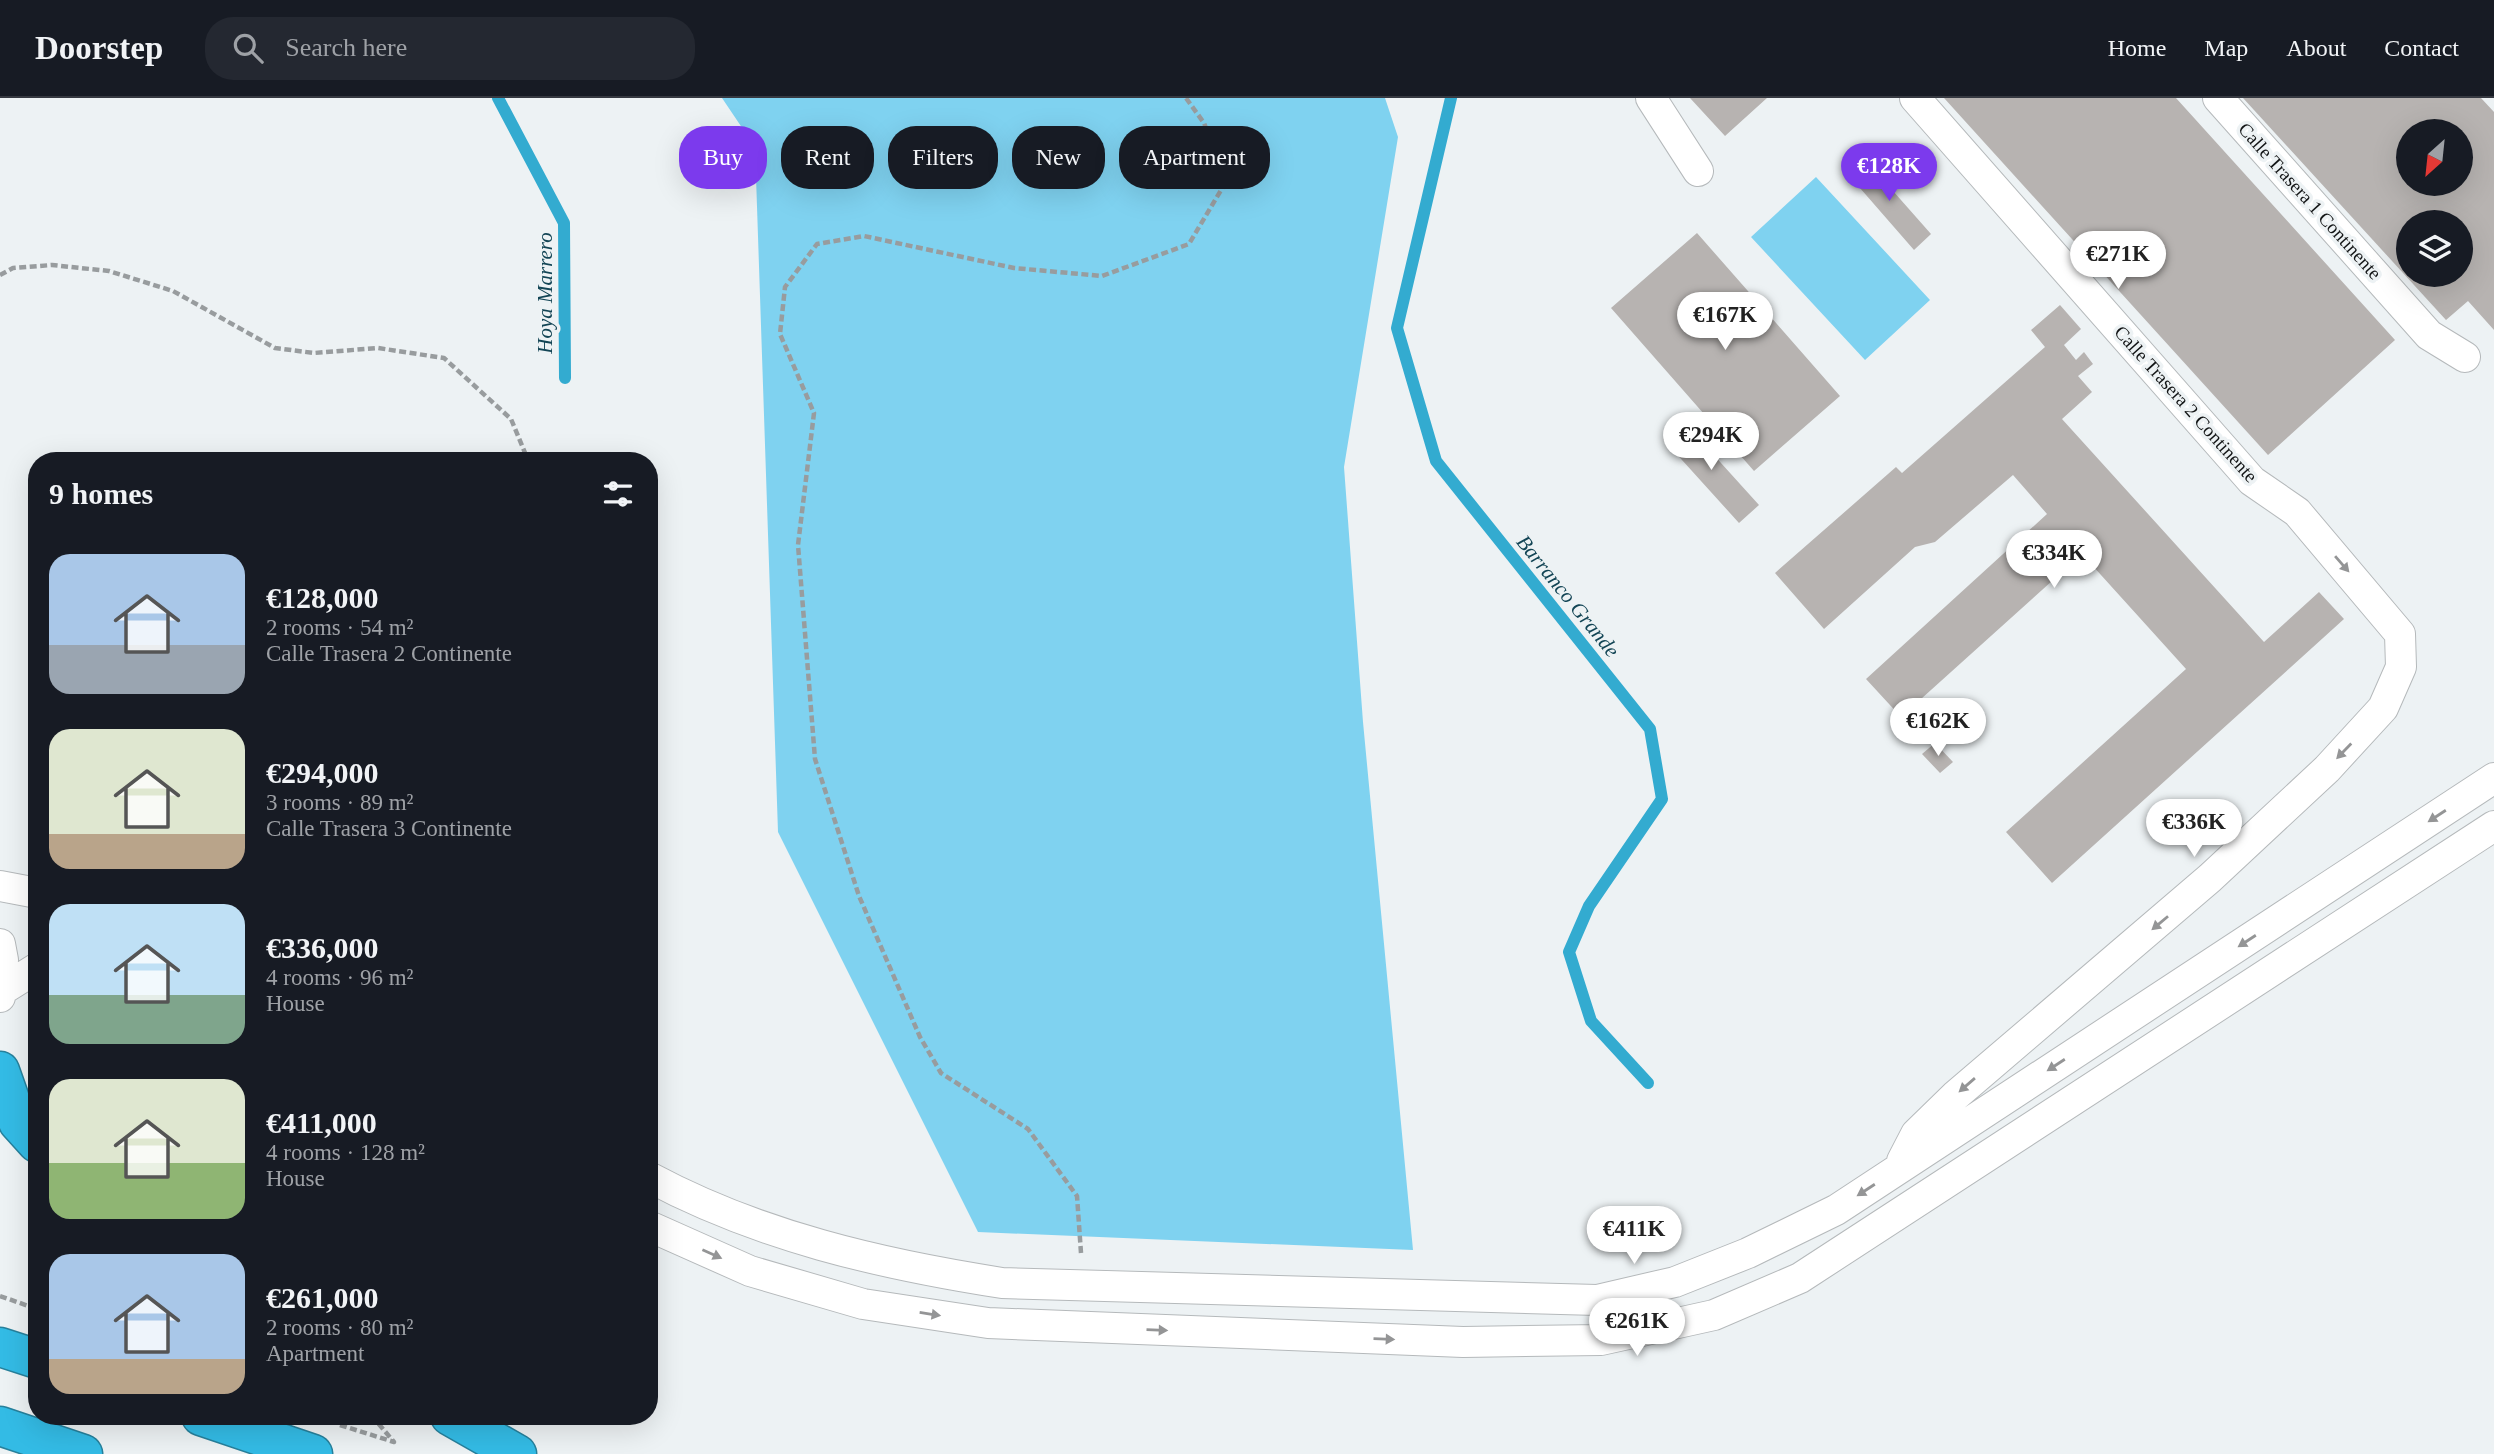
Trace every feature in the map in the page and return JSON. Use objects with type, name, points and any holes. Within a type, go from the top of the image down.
[{"type":"highway","points":[[0,1071],[18,1122],[28,1133]]},
{"type":"highway","points":[[0,1347],[28,1357]]},
{"type":"highway","points":[[228,1425],[313,1454]]},
{"type":"highway","points":[[466,1425],[517,1454]]},
{"type":"highway","points":[[0,1426],[83,1454]]},
{"type":"street","points":[[1651,98],[1698,171]]},
{"type":"street","name":"Calle Trasera 2 Continente","points":[[1897,1170],[1916,1134],[1955,1096],[2168,916],[2327,769],[2383,708],[2401,667],[2400,634],[2297,512],[2252,481],[1915,98]]},
{"type":"street","name":"Calle Trasera 1 Continente","points":[[2218,98],[2429,335],[2465,357]]},
{"type":"street","points":[[658,1182],[691,1200],[799,1240],[909,1268],[1002,1283],[1597,1300],[1675,1282],[1748,1253],[1836,1210],[2494,779]]},
{"type":"street","points":[[658,1230],[750,1271],[850,1300],[988,1324],[1463,1342],[1601,1340],[1714,1315],[1800,1278],[2494,826]]},
{"type":"street","points":[[0,887],[28,892]]},
{"type":"street","points":[[0,944],[3,960],[1,994]]},
{"type":"street","points":[[1,994],[28,974]]},
{"type":"path","points":[[1083,1286],[1077,1196],[1028,1129],[941,1073],[920,1038],[859,896],[815,759],[798,545],[814,413],[780,334],[785,287],[817,244],[864,236],[1014,268],[1102,276],[1189,244],[1227,180],[1204,123],[1186,98]]},
{"type":"path","points":[[0,275],[12,268],[52,265],[109,271],[173,291],[275,348],[314,353],[378,348],[444,358],[511,419],[525,452]]},
{"type":"path","points":[[0,1296],[28,1306]]},
{"type":"path","points":[[342,1425],[394,1442],[380,1425]]},
{"type":"shaded area","points":[[722,98],[1385,98],[1398,137],[1344,467],[1363,722],[1413,1250],[978,1232],[778,832],[756,189],[767,189],[767,126],[741,126]]},
{"type":"shaded area","points":[[1816,177],[1930,300],[1865,360],[1751,237]]},
{"type":"building","points":[[1690,98],[1767,98],[1725,136]]},
{"type":"building","points":[[1944,98],[2176,98],[2395,340],[2268,455]]},
{"type":"building","points":[[2243,98],[2481,98],[2494,112],[2494,330],[2468,301],[2446,320],[2416,287],[2473,287],[2473,210],[2396,210],[2396,265]]},
{"type":"building","points":[[1863,157],[1931,234],[1914,250],[1846,172]]},
{"type":"building","points":[[1697,233],[1840,396],[1754,471],[1611,308]]},
{"type":"building","points":[[2060,305],[2081,329],[2064,345],[2076,360],[2084,352],[2093,364],[2078,376],[2092,392],[2062,419],[2264,642],[2319,592],[2344,619],[2052,883],[2006,832],[2186,669],[2082,554],[1901,717],[1866,679],[2047,514],[2013,475],[1935,542],[1915,547],[1824,629],[1775,573],[1896,467],[1902,473],[2045,347],[2031,330]]},
{"type":"building","points":[[1683,421],[1759,505],[1739,523],[1663,439]]},
{"type":"building","points":[[1935,743],[1953,762],[1940,773],[1922,754]]},
{"type":"waterway","name":"Hoya Marrero","points":[[498,98],[564,223],[565,378]]},
{"type":"waterway","name":"Barranco Grande","points":[[1451,98],[1397,328],[1436,461],[1650,729],[1662,799],[1589,906],[1569,952],[1591,1021],[1648,1083]]}]
